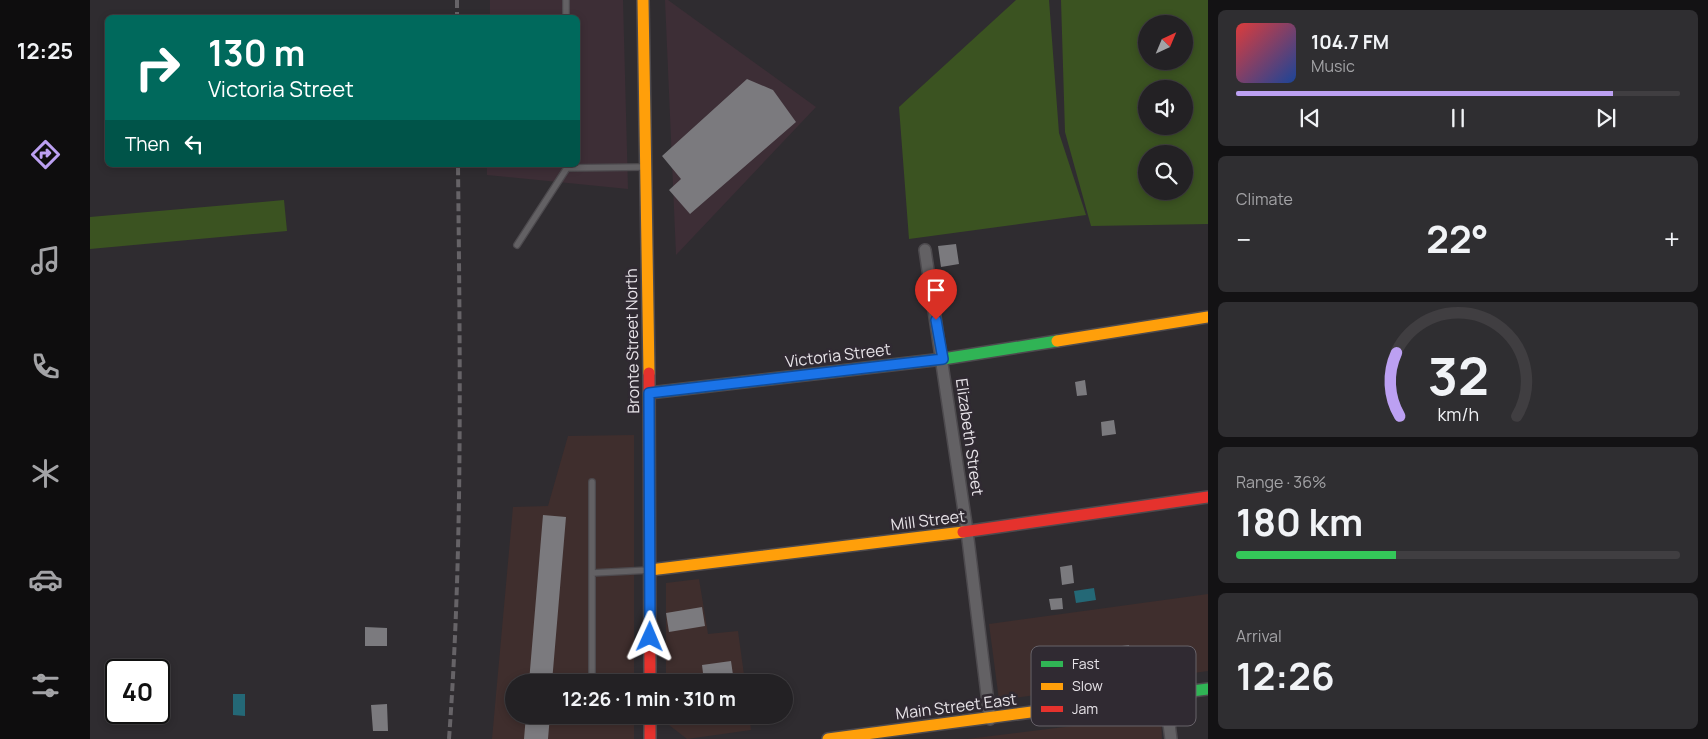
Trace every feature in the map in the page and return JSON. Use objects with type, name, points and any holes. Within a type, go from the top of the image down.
[{"type":"street","name":"Bronte Street North","points":[[643,0],[649,393],[650,674]]},
{"type":"street","name":"Elizabeth Street","points":[[925,250],[943,359],[967,532],[990,719]]},
{"type":"street","name":"Victoria Street","points":[[649,393],[943,359],[1208,317]]},
{"type":"street","name":"Mill Street","points":[[650,570],[967,532],[1208,497]]},
{"type":"street","name":"Main Street East","points":[[828,739],[875,736],[1031,713]]},
{"type":"street","points":[[650,724],[650,739]]},
{"type":"street","points":[[1169,726],[1171,739]]},
{"type":"lane","points":[[566,0],[566,15]]},
{"type":"lane","points":[[580,166],[646,167]]},
{"type":"lane","points":[[517,246],[566,167]]},
{"type":"lane","points":[[592,482],[592,674]]},
{"type":"lane","points":[[592,573],[650,570]]},
{"type":"shaded area","points":[[490,0],[623,0],[628,189],[487,175],[487,167],[580,167],[580,15],[490,15]]},
{"type":"shaded area","points":[[665,0],[668,0],[816,107],[676,255]]},
{"type":"shaded area","points":[[634,435],[634,674],[505,674],[505,724],[634,724],[634,739],[492,739],[513,507],[548,506],[568,436]]},
{"type":"shaded area","points":[[699,579],[708,634],[738,631],[744,674],[666,674],[666,583]]},
{"type":"shaded area","points":[[1208,594],[1208,671],[1196,673],[1196,646],[1031,646],[1031,696],[999,700],[989,624]]},
{"type":"shaded area","points":[[750,724],[751,730],[687,739],[669,725]]},
{"type":"shaded area","points":[[1072,726],[1161,726],[1162,739],[967,739]]},
{"type":"green space","points":[[1016,0],[1049,0],[1059,133],[1086,215],[909,239],[899,107]]},
{"type":"green space","points":[[1061,0],[1208,0],[1208,224],[1091,226],[1065,132]]},
{"type":"green space","points":[[284,200],[287,231],[90,249],[90,217]]},
{"type":"water","points":[[1094,588],[1096,600],[1076,603],[1074,591]]},
{"type":"water","points":[[233,694],[245,694],[245,716],[233,715]]},
{"type":"building","points":[[747,79],[773,90],[796,122],[690,214],[669,190],[681,179],[662,156]]},
{"type":"building","points":[[956,244],[959,264],[941,267],[938,246]]},
{"type":"building","points":[[1085,380],[1087,395],[1077,396],[1075,382]]},
{"type":"building","points":[[1114,420],[1116,434],[1102,436],[1101,422]]},
{"type":"building","points":[[543,515],[566,517],[553,674],[530,674]]},
{"type":"building","points":[[1072,565],[1074,583],[1062,585],[1060,567]]},
{"type":"building","points":[[1062,598],[1063,609],[1051,610],[1049,599]]},
{"type":"building","points":[[702,607],[705,626],[669,632],[666,613]]},
{"type":"building","points":[[365,627],[387,628],[387,646],[365,646]]},
{"type":"building","points":[[731,661],[733,674],[696,674],[703,673],[702,665]]},
{"type":"building","points":[[387,704],[388,731],[373,731],[371,705]]},
{"type":"building","points":[[525,724],[549,724],[548,739],[524,739]]},
{"type":"railway","points":[[457,0],[457,15]]},
{"type":"railway","points":[[449,739],[459,524],[458,167]]},
{"type":"traffic: fast","points":[[649,393],[943,359],[1057,341]]},
{"type":"traffic: fast","points":[[1196,691],[1208,689]]},
{"type":"traffic: slow","points":[[643,0],[649,373]]},
{"type":"traffic: slow","points":[[1057,341],[1208,317]]},
{"type":"traffic: slow","points":[[650,570],[963,532]]},
{"type":"traffic: slow","points":[[828,739],[1031,712]]},
{"type":"traffic: jam","points":[[649,373],[650,674]]},
{"type":"traffic: jam","points":[[963,532],[1208,497]]},
{"type":"traffic: jam","points":[[650,724],[650,739]]},
{"type":"route","points":[[650,637],[649,393],[943,359],[936,320]]}]
